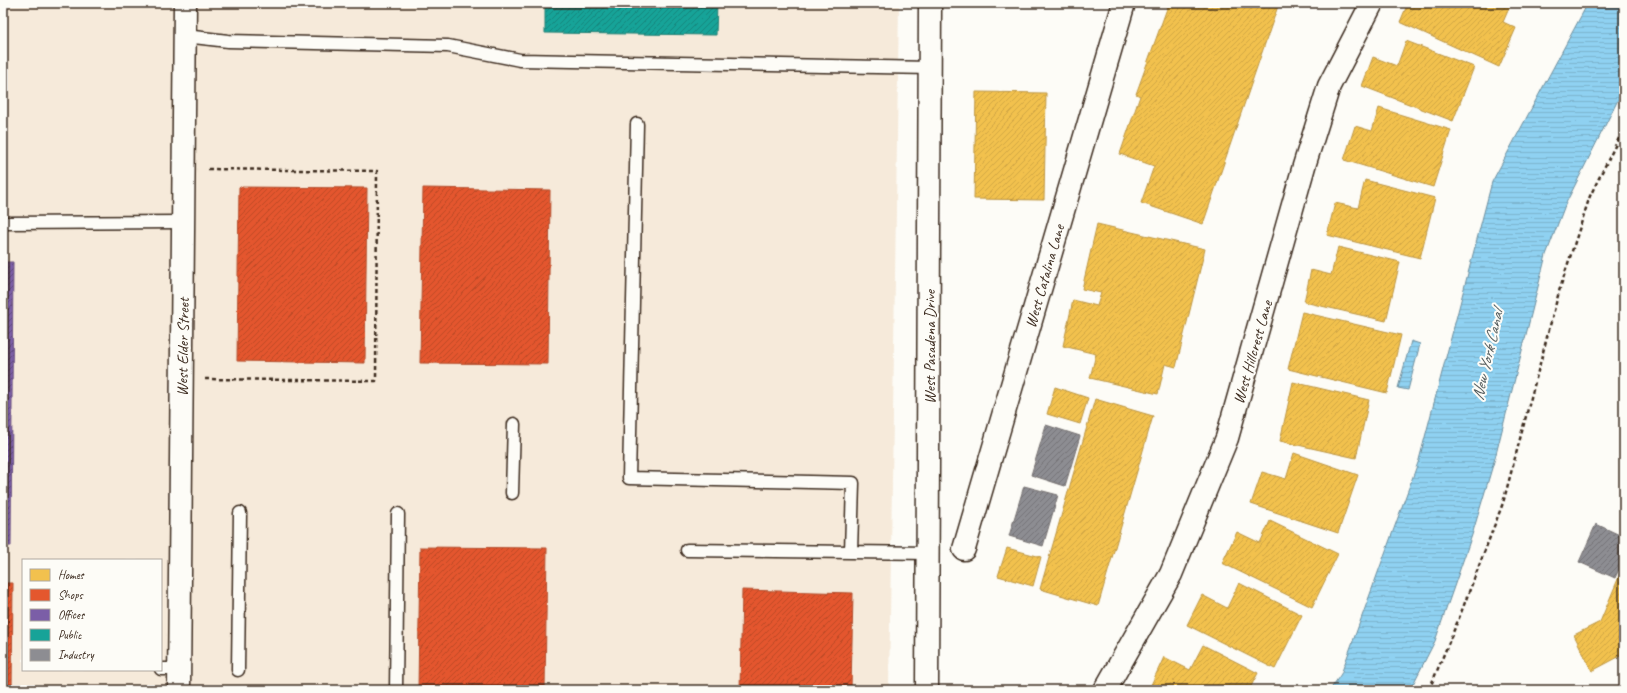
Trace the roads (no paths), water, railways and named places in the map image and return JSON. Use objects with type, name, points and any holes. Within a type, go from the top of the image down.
[{"type":"street","name":"West Elder Street","points":[[173,676],[183,222],[185,3]]},
{"type":"street","name":"West Pasadena Drive","points":[[927,690],[930,3]]},
{"type":"street","name":"West Catalina Lane","points":[[964,549],[1124,3]]},
{"type":"street","name":"West Hillcrest Lane","points":[[1105,690],[1171,574],[1227,438],[1302,174],[1329,86],[1372,3]]},
{"type":"lane","points":[[185,36],[228,42],[448,46],[520,60],[930,68]]},
{"type":"lane","points":[[636,124],[629,478],[853,483],[851,552]]},
{"type":"lane","points":[[3,223],[183,222]]},
{"type":"lane","points":[[512,493],[514,424]]},
{"type":"lane","points":[[238,670],[240,513]]},
{"type":"lane","points":[[396,690],[398,514]]},
{"type":"lane","points":[[687,550],[928,553]]},
{"type":"water","name":"New York Canal","points":[[1588,3],[1624,3],[1624,88],[1565,205],[1546,255],[1495,458],[1472,535],[1435,641],[1410,690],[1330,690],[1341,674],[1419,460],[1492,182]]},
{"type":"water","points":[[1411,341],[1420,344],[1408,390],[1398,388]]}]
